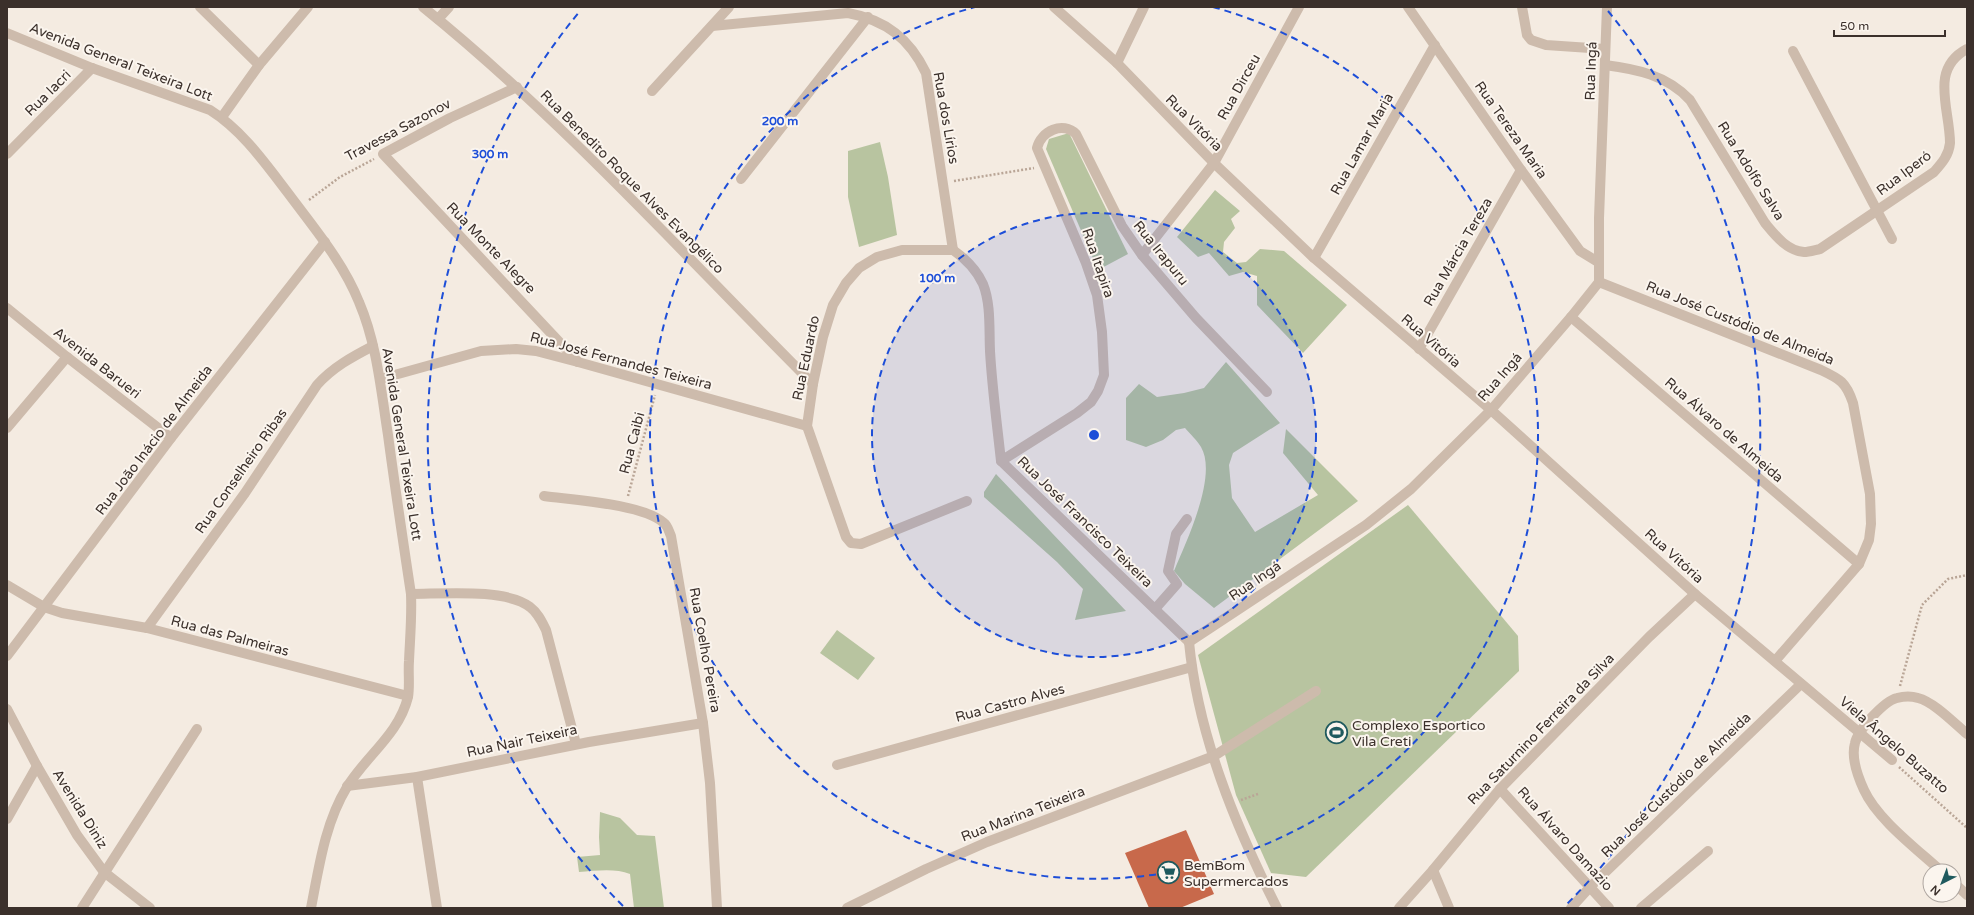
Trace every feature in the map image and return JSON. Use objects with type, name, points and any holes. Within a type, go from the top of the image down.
[{"type":"street","points":[[200,7],[259,65]]},
{"type":"street","points":[[222,117],[259,65],[308,7]]},
{"type":"street","name":"Rua Benedito Roque Alves Evangélico","points":[[423,7],[517,87],[635,202],[813,384]]},
{"type":"street","points":[[438,19],[449,7]]},
{"type":"street","points":[[652,91],[729,7]]},
{"type":"street","name":"Rua Vitória","points":[[1054,7],[1116,63],[1214,163],[1314,258],[1491,410],[1695,594],[1802,684]]},
{"type":"street","points":[[1116,63],[1144,7]]},
{"type":"street","name":"Rua Dirceu","points":[[1142,255],[1214,163],[1299,7]]},
{"type":"street","name":"Rua Tereza Maria","points":[[1408,7],[1521,170],[1580,250],[1598,262]]},
{"type":"street","points":[[1522,7],[1527,35],[1531,40],[1537,43],[1605,49]]},
{"type":"street","name":"Rua Ingá","points":[[1189,642],[1366,525],[1411,489],[1491,410],[1599,282],[1598,262],[1607,7]]},
{"type":"street","name":"Rua dos Lírios","points":[[712,26],[848,13],[868,17],[888,28],[904,40],[917,55],[926,73],[944,183],[953,250]]},
{"type":"street","points":[[742,179],[868,17]]},
{"type":"street","name":"Avenida General Teixeira Lott","points":[[7,33],[92,68],[187,101],[210,110],[222,117],[250,146],[325,242],[347,277],[360,302],[373,346],[380,379],[412,594],[408,696],[401,716],[388,737],[347,786],[325,839],[312,908]]},
{"type":"street","name":"Rua Lamar Maria","points":[[1314,258],[1434,45]]},
{"type":"street","name":"Rua Iperó","points":[[1878,210],[1934,172],[1945,159],[1950,144],[1944,83],[1948,66],[1956,55],[1967,49]]},
{"type":"street","points":[[1794,51],[1892,239]]},
{"type":"street","name":"Rua Adolfo Salva","points":[[1605,65],[1633,69],[1657,77],[1682,92],[1690,100],[1765,223],[1778,239],[1792,248],[1803,252],[1820,249],[1878,210]]},
{"type":"street","name":"Rua Iacri","points":[[7,154],[92,68]]},
{"type":"street","name":"Travessa Sazonov","points":[[383,154],[450,118],[517,87]]},
{"type":"street","name":"Rua Irapuru","points":[[1037,148],[1042,137],[1052,130],[1062,128],[1070,129],[1076,134],[1122,226],[1142,255],[1196,318],[1267,392]]},
{"type":"street","name":"Rua Itapira","points":[[1001,461],[1077,413],[1091,402],[1098,391],[1104,375],[1102,332],[1097,295],[1086,263],[1037,148]]},
{"type":"street","name":"Rua Monte Alegre","points":[[383,154],[578,362]]},
{"type":"street","name":"Rua Márcia Tereza","points":[[1419,349],[1521,170]]},
{"type":"street","name":"Rua João Inácio de Almeida","points":[[7,656],[171,438],[325,242]]},
{"type":"street","name":"Rua Eduardo","points":[[953,250],[902,250],[877,257],[859,268],[846,283],[833,305],[823,337],[813,384],[807,426],[846,537],[851,543],[861,544],[967,501]]},
{"type":"street","name":"Rua José Francisco Teixeira","points":[[953,250],[967,260],[976,272],[983,285],[988,300],[990,352],[1001,461],[1189,642]]},
{"type":"street","name":"Rua José Custódio de Almeida","points":[[1599,282],[1821,370],[1844,383],[1853,402],[1870,494],[1871,524],[1869,540],[1859,564],[1774,661]]},
{"type":"street","name":"Avenida Barueri","points":[[7,308],[171,438]]},
{"type":"street","name":"Rua Álvaro de Almeida","points":[[1571,317],[1859,564]]},
{"type":"street","name":"Rua Conselheiro Ribas","points":[[147,628],[245,493],[317,385],[327,374],[341,363],[373,346]]},
{"type":"street","name":"Rua José Fernandes Teixeira","points":[[380,379],[482,351],[499,349],[536,351],[807,426]]},
{"type":"street","points":[[7,428],[67,357]]},
{"type":"street","name":"Rua Coelho Pereira","points":[[544,496],[625,507],[664,522],[671,536],[703,723],[710,782],[717,908]]},
{"type":"street","points":[[1155,609],[1177,584],[1168,570],[1176,534],[1187,519]]},
{"type":"street","name":"Rua das Palmeiras","points":[[7,585],[44,607],[62,613],[147,628],[408,696]]},
{"type":"street","points":[[412,594],[471,594],[506,596],[530,607],[538,615],[546,630],[576,744]]},
{"type":"street","name":"Rua Saturnino Ferreira da Silva","points":[[1399,908],[1433,870],[1500,789],[1649,637],[1695,594]]},
{"type":"street","points":[[1189,642],[1192,667],[1206,732],[1230,804],[1255,864],[1277,908]]},
{"type":"street","name":"Rua Castro Alves","points":[[837,765],[1192,667]]},
{"type":"street","name":"Rua José Custódio de Almeida","points":[[1571,908],[1802,684]]},
{"type":"street","name":"Viela Ângelo Buzatto","points":[[1802,684],[1858,733],[1892,760]]},
{"type":"street","name":"Rua Marina Teixeira","points":[[847,908],[926,869],[987,842],[1214,756],[1316,691]]},
{"type":"street","points":[[1932,863],[1873,808],[1864,790],[1856,765],[1854,744],[1858,733],[1886,703],[1896,698],[1919,698],[1929,702],[1967,734]]},
{"type":"street","name":"Avenida Diniz","points":[[7,709],[37,766],[77,835],[104,872],[150,908]]},
{"type":"street","name":"Rua Nair Teixeira","points":[[347,786],[418,777],[576,744],[703,723]]},
{"type":"street","points":[[82,908],[197,729]]},
{"type":"street","points":[[7,819],[37,766]]},
{"type":"street","points":[[418,777],[437,908]]},
{"type":"street","name":"Rua Álvaro Damazio","points":[[1500,789],[1609,908]]},
{"type":"street","points":[[1641,908],[1708,851]]},
{"type":"street","points":[[1433,870],[1449,908]]},
{"type":"path","name":"Travessa Sazonov","points":[[299,208],[340,177],[383,154]]},
{"type":"path","points":[[944,183],[1045,166]]},
{"type":"path","name":"Rua Caibi","points":[[625,507],[658,385]]},
{"type":"path","points":[[1896,698],[1922,605],[1948,580],[1967,575]]},
{"type":"path","name":"Viela Ângelo Buzatto","points":[[1892,760],[1967,828]]},
{"type":"path","points":[[1230,804],[1258,794]]},
{"type":"green space","points":[[1069,133],[1128,254],[1098,270],[1046,149],[1049,139]]},
{"type":"green space","points":[[880,142],[888,177],[897,235],[859,247],[848,197],[848,151]]},
{"type":"green space","points":[[1215,190],[1240,211],[1231,219],[1235,228],[1224,242],[1223,252],[1237,263],[1246,262],[1260,249],[1284,251],[1347,305],[1303,353],[1257,305],[1257,276],[1243,272],[1229,276],[1209,253],[1198,257],[1177,237]]},
{"type":"green space","points":[[1226,362],[1280,423],[1233,453],[1229,465],[1232,498],[1255,532],[1318,495],[1283,453],[1286,429],[1358,501],[1214,608],[1185,584],[1174,571],[1192,527],[1203,491],[1206,475],[1205,459],[1201,447],[1185,428],[1176,430],[1163,440],[1146,447],[1126,440],[1126,398],[1139,384],[1157,397],[1204,388]]},
{"type":"green space","points":[[996,474],[1126,611],[1075,620],[1083,589],[1057,562],[984,497],[984,492]]},
{"type":"green space","name":"Complexo Esportico Vila Creti","points":[[1408,505],[1518,636],[1519,671],[1306,877],[1271,873],[1236,795],[1198,655]]},
{"type":"green space","points":[[837,630],[875,658],[858,680],[820,653]]},
{"type":"green space","points":[[600,812],[620,818],[637,835],[655,836],[664,908],[634,908],[630,874],[611,870],[579,872],[577,857],[600,855]]},
{"type":"building","name":"BemBom Supermercados","points":[[1186,830],[1214,894],[1180,908],[1149,908],[1125,853]]},
{"type":"place","name":"Complexo Esportico Vila Creti","points":[[1337,733]]},
{"type":"place","name":"BemBom Supermercados","points":[[1169,873]]}]
